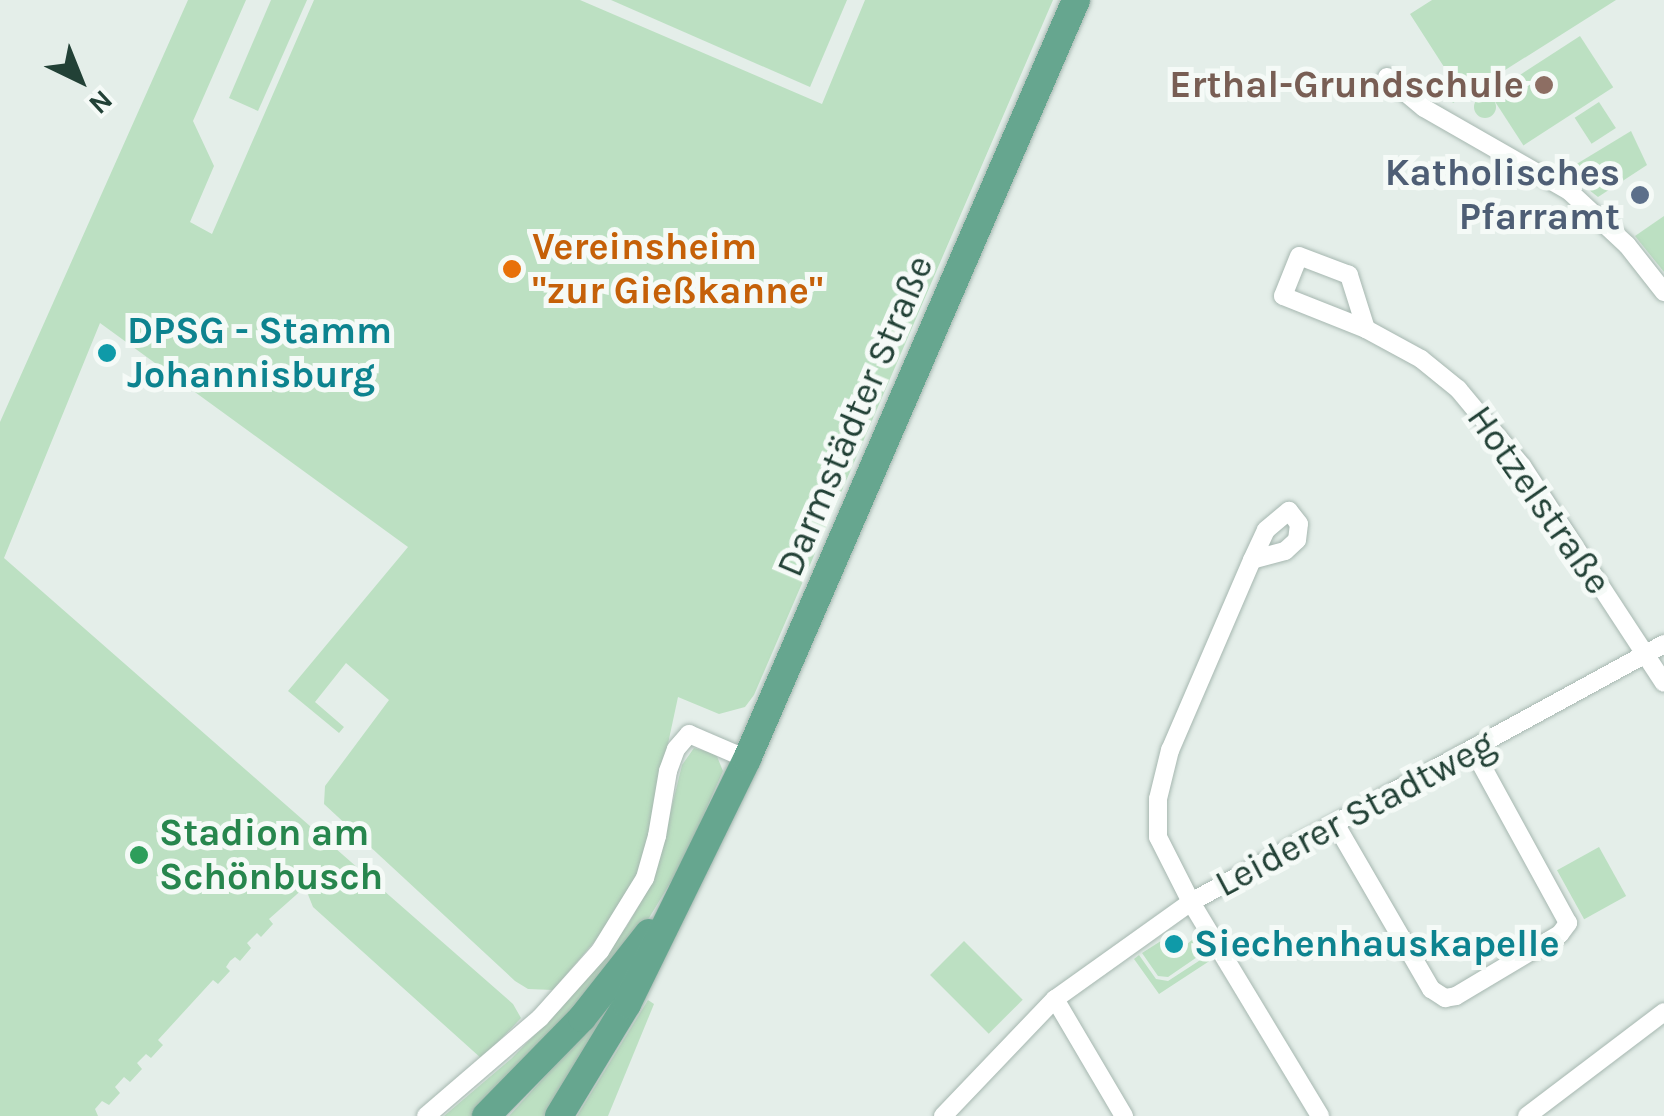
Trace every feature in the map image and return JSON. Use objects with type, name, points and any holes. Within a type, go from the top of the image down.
[{"type":"main road","name":"Darmstädter Straße","points":[[559,1116],[628,1004],[747,759],[1076,0]]},
{"type":"main road","name":"Darmstädter Straße","points":[[486,1116],[582,1018],[653,928],[695,860]]},
{"type":"street","points":[[1387,77],[1424,108],[1569,191],[1626,245],[1664,292]]},
{"type":"street","name":"Hotzelstraße","points":[[1366,329],[1350,275],[1299,256],[1283,296],[1366,329],[1421,359],[1458,388],[1492,425],[1664,683]]},
{"type":"street","points":[[1252,560],[1170,750],[1158,799],[1158,838],[1190,902],[1320,1116]]},
{"type":"street","name":"Leiderer Stadtweg","points":[[943,1116],[1055,998],[1190,902],[1474,752],[1664,644]]},
{"type":"street","points":[[426,1116],[540,1018],[600,951],[645,878],[658,836],[668,771],[676,749],[689,734],[747,759]]},
{"type":"street","points":[[1336,825],[1431,988],[1436,995],[1456,996],[1560,934],[1568,923],[1474,752]]},
{"type":"street","points":[[1055,998],[1124,1116]]},
{"type":"street","points":[[1526,1116],[1664,1012]]},
{"type":"green space","points":[[188,0],[246,0],[193,121],[214,166],[190,222],[212,234],[314,0],[580,0],[822,104],[865,0],[1053,0],[754,695],[745,707],[719,714],[678,697],[641,870],[606,928],[553,990],[528,989],[515,981],[324,804],[325,786],[389,700],[346,663],[315,702],[344,727],[339,733],[288,691],[408,547],[100,323],[4,558],[513,1004],[521,1018],[482,1059],[313,907],[305,887],[269,919],[273,924],[261,937],[257,933],[247,943],[251,948],[240,961],[235,957],[230,961],[226,967],[230,971],[218,984],[213,980],[158,1040],[163,1045],[151,1058],[146,1054],[137,1063],[142,1069],[130,1082],[124,1077],[115,1087],[120,1093],[109,1105],[102,1101],[95,1109],[98,1116],[0,1116],[0,422]]},
{"type":"green space","points":[[271,0],[307,0],[258,111],[229,98]]},
{"type":"green space","points":[[611,0],[847,0],[810,87]]},
{"type":"green space","points":[[1432,0],[1616,0],[1453,103],[1445,91],[1455,84],[1410,14]]},
{"type":"green space","points":[[1580,36],[1613,87],[1523,145],[1490,94]]},
{"type":"green space","points":[[1481,96],[1489,96],[1496,107],[1489,118],[1481,118],[1474,111],[1474,103]]},
{"type":"green space","points":[[1599,102],[1616,128],[1592,144],[1575,118]]},
{"type":"green space","points":[[1631,131],[1647,165],[1598,197],[1565,171]]},
{"type":"green space","points":[[1664,216],[1664,272],[1635,236]]},
{"type":"green space","points":[[694,748],[716,754],[723,771],[683,862],[638,936],[611,973],[473,1116],[444,1116],[511,1059],[563,1006],[627,926],[654,879],[682,765]]},
{"type":"green space","points":[[1599,847],[1626,896],[1584,919],[1557,870]]},
{"type":"green space","points":[[1197,936],[1206,951],[1168,977],[1158,976],[1142,953],[1164,939],[1166,946],[1176,953]]},
{"type":"green space","points":[[964,941],[1023,1000],[989,1034],[930,975]]},
{"type":"green space","points":[[1139,955],[1156,979],[1168,981],[1208,955],[1211,960],[1159,994],[1134,959]]},
{"type":"green space","points":[[621,993],[553,1116],[509,1116]]},
{"type":"green space","points":[[648,1000],[654,1004],[608,1116],[577,1116]]},
{"type":"place","name":"Erthal-Grundschule","points":[[1544,85]]},
{"type":"place","name":"Katholisches Pfarramt","points":[[1640,195]]},
{"type":"place","name":"Vereinsheim \"zur Gießkanne\"","points":[[512,269]]},
{"type":"place","name":"DPSG - Stamm Johannisburg","points":[[107,353]]},
{"type":"place","name":"Stadion am Schönbusch","points":[[139,855]]},
{"type":"place","name":"Siechenhauskapelle","points":[[1174,944]]}]
